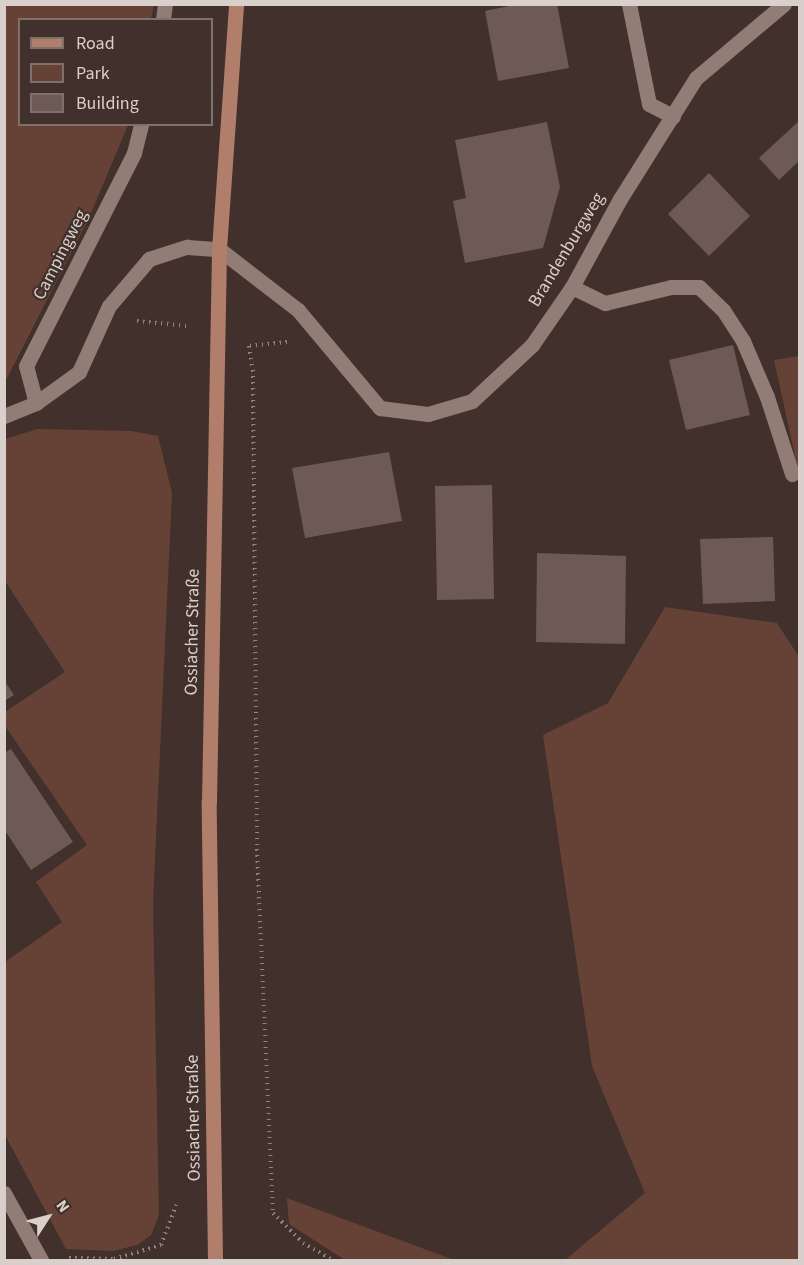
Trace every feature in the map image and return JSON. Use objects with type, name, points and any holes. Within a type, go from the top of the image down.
[{"type":"main road","name":"Ossiacher Straße","points":[[215,1260],[209,802],[219,249],[236,4]]},
{"type":"street","points":[[629,4],[649,104],[673,116]]},
{"type":"street","name":"Brandenburgweg","points":[[219,249],[298,310],[380,408],[428,414],[472,401],[532,345],[572,287],[620,199],[696,78],[784,4]]},
{"type":"street","name":"Campingweg","points":[[36,403],[26,366],[134,153],[141,126]]},
{"type":"street","points":[[4,416],[36,403],[79,372],[109,306],[149,260],[187,247],[219,249]]},
{"type":"street","points":[[572,287],[605,303],[671,286],[699,288],[723,310],[743,340],[766,397],[792,474]]},
{"type":"street","points":[[4,1193],[41,1260]]},
{"type":"path","points":[[104,318],[187,326]]},
{"type":"path","points":[[249,346],[254,370],[257,849],[273,1213],[303,1243],[333,1260]]},
{"type":"path","points":[[33,1246],[51,1247],[65,1258],[90,1260],[142,1252],[160,1245],[176,1205]]},
{"type":"green space","points":[[5,4],[154,5],[151,18],[18,18],[18,126],[128,126],[89,218],[5,382]]},
{"type":"green space","points":[[799,356],[799,474],[774,360]]},
{"type":"green space","points":[[37,429],[131,431],[158,436],[172,493],[153,902],[159,1215],[151,1235],[137,1245],[113,1251],[66,1249],[5,1135],[5,962],[62,922],[36,882],[87,845],[5,726],[5,712],[65,672],[5,581],[5,439]]},
{"type":"green space","points":[[665,607],[777,623],[799,657],[799,1260],[565,1260],[645,1193],[592,1066],[543,735],[608,703]]},
{"type":"green space","points":[[287,1198],[454,1260],[345,1260],[289,1224]]},
{"type":"building","points":[[519,4],[557,4],[569,68],[498,81],[485,11]]},
{"type":"building","points":[[800,120],[800,160],[779,180],[759,158]]},
{"type":"building","points":[[547,122],[560,187],[543,248],[465,263],[453,201],[466,198],[455,140]]},
{"type":"building","points":[[709,173],[750,216],[709,256],[668,214]]},
{"type":"building","points":[[733,345],[750,415],[686,430],[669,360]]},
{"type":"building","points":[[389,452],[402,521],[305,538],[292,468]]},
{"type":"building","points":[[492,485],[494,599],[437,600],[435,486]]},
{"type":"building","points":[[773,537],[775,601],[703,604],[700,539]]},
{"type":"building","points":[[537,553],[626,556],[625,644],[536,642]]},
{"type":"building","points":[[4,680],[14,695],[4,701]]},
{"type":"building","points":[[11,749],[73,842],[31,870],[4,829],[4,753]]}]
